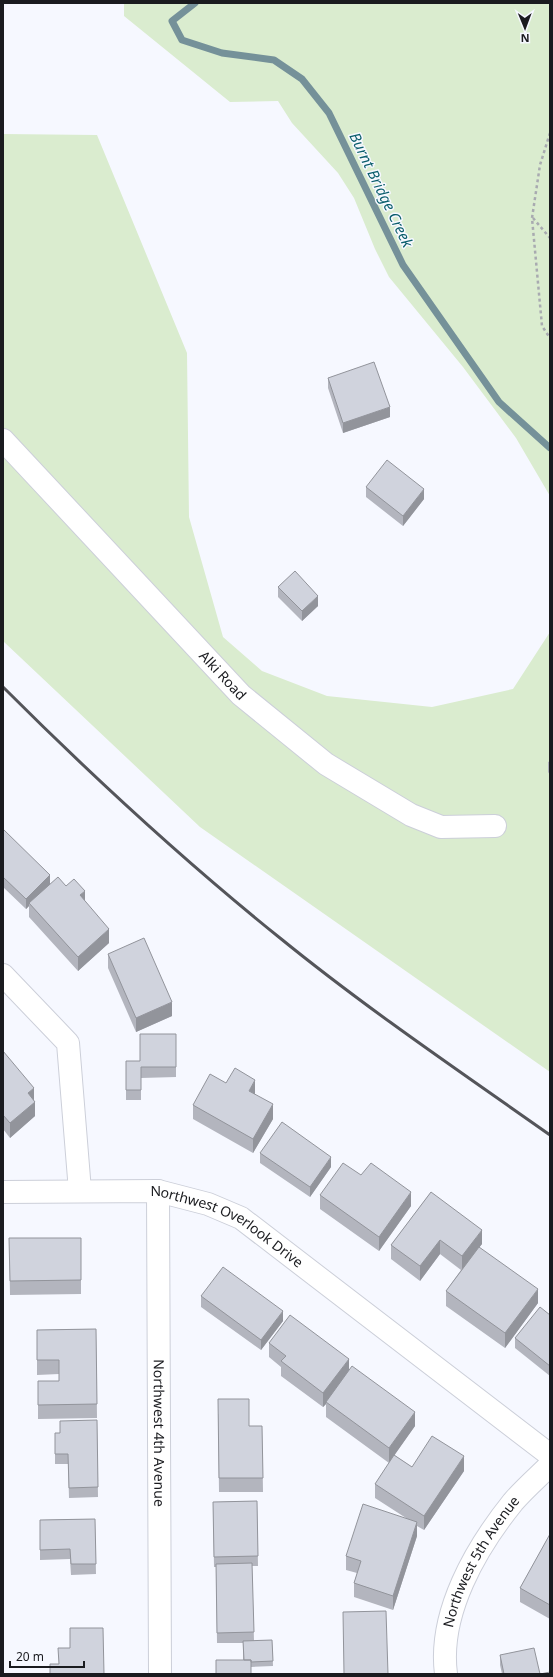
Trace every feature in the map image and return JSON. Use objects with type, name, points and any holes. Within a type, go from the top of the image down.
[{"type":"street","name":"Alki Road","points":[[3,440],[241,696],[326,764],[411,814],[441,827],[495,826]]},
{"type":"street","points":[[3,975],[68,1043],[80,1191]]},
{"type":"street","name":"Northwest Overlook Drive","points":[[3,1192],[158,1191],[208,1204],[241,1218],[550,1455]]},
{"type":"street","name":"Northwest 4th Avenue","points":[[158,1191],[160,1674]]},
{"type":"street","name":"Northwest 5th Avenue","points":[[446,1674],[444,1658],[452,1608],[478,1551],[514,1501],[550,1465]]},
{"type":"path","points":[[550,133],[540,165],[532,218],[542,326],[550,338]]},
{"type":"path","points":[[532,218],[550,238]]},
{"type":"green space","points":[[124,3],[550,3],[550,496],[516,438],[463,367],[389,277],[375,249],[354,198],[338,173],[292,123],[278,101],[230,102],[124,16]]},
{"type":"green space","points":[[3,134],[97,135],[187,353],[189,517],[223,637],[262,671],[327,696],[432,707],[513,689],[550,632],[550,1072],[200,827],[3,641]]},
{"type":"building","points":[[374,362],[390,407],[343,423],[328,378]]},
{"type":"building","points":[[387,460],[424,489],[403,516],[366,487]]},
{"type":"building","points":[[295,571],[318,596],[302,611],[278,587]]},
{"type":"building","points":[[3,829],[50,875],[26,899],[3,877]]},
{"type":"building","points":[[58,877],[66,886],[74,879],[85,891],[80,895],[109,929],[78,957],[29,903]]},
{"type":"building","points":[[144,938],[172,1002],[136,1018],[108,954]]},
{"type":"building","points":[[140,1034],[176,1034],[176,1067],[141,1067],[141,1090],[126,1090],[126,1061],[140,1061]]},
{"type":"building","points":[[3,1051],[34,1088],[28,1093],[35,1102],[10,1123],[3,1115]]},
{"type":"building","points":[[235,1068],[255,1080],[249,1091],[273,1104],[253,1139],[193,1105],[210,1074],[226,1083]]},
{"type":"building","points":[[282,1122],[331,1157],[310,1187],[260,1153]]},
{"type":"building","points":[[343,1163],[361,1175],[371,1163],[411,1192],[379,1237],[320,1195]]},
{"type":"building","points":[[431,1192],[482,1230],[462,1256],[440,1240],[420,1266],[391,1245]]},
{"type":"building","points":[[9,1238],[81,1238],[81,1280],[10,1281]]},
{"type":"building","points":[[479,1247],[538,1289],[505,1333],[446,1291]]},
{"type":"building","points":[[223,1267],[283,1311],[261,1340],[201,1296]]},
{"type":"building","points":[[540,1307],[550,1315],[550,1366],[515,1338]]},
{"type":"building","points":[[290,1315],[349,1359],[323,1393],[281,1361],[286,1356],[269,1343]]},
{"type":"building","points":[[96,1329],[97,1404],[38,1405],[38,1381],[59,1381],[59,1360],[37,1360],[37,1330]]},
{"type":"building","points":[[352,1366],[415,1412],[389,1448],[326,1402]]},
{"type":"building","points":[[218,1399],[249,1399],[249,1426],[262,1426],[263,1478],[219,1478]]},
{"type":"building","points":[[97,1420],[98,1487],[69,1488],[68,1454],[55,1454],[55,1433],[60,1433],[60,1421]]},
{"type":"building","points":[[432,1436],[464,1456],[424,1516],[375,1484],[394,1455],[412,1467]]},
{"type":"building","points":[[257,1501],[258,1556],[214,1557],[213,1502]]},
{"type":"building","points":[[363,1504],[417,1522],[393,1596],[354,1583],[361,1561],[346,1556]]},
{"type":"building","points":[[95,1519],[96,1564],[71,1564],[70,1549],[40,1550],[40,1520]]},
{"type":"building","points":[[550,1534],[550,1605],[520,1588]]},
{"type":"building","points":[[252,1563],[254,1632],[217,1633],[216,1564]]},
{"type":"building","points":[[386,1611],[388,1674],[344,1674],[343,1612]]},
{"type":"building","points":[[70,1628],[103,1628],[104,1674],[50,1674],[50,1664],[59,1664],[58,1648],[70,1648]]},
{"type":"building","points":[[272,1640],[273,1661],[251,1662],[251,1660],[244,1660],[243,1641]]},
{"type":"building","points":[[534,1648],[540,1674],[504,1674],[500,1655]]},
{"type":"building","points":[[216,1660],[251,1660],[251,1674],[216,1674]]},
{"type":"waterway","name":"Burnt Bridge Creek","points":[[195,3],[172,21],[182,40],[222,53],[274,60],[302,79],[329,113],[403,265],[499,402],[550,448]]},
{"type":"railway","points":[[3,687],[138,816],[173,848],[244,908],[313,964],[379,1014],[550,1135]]}]
